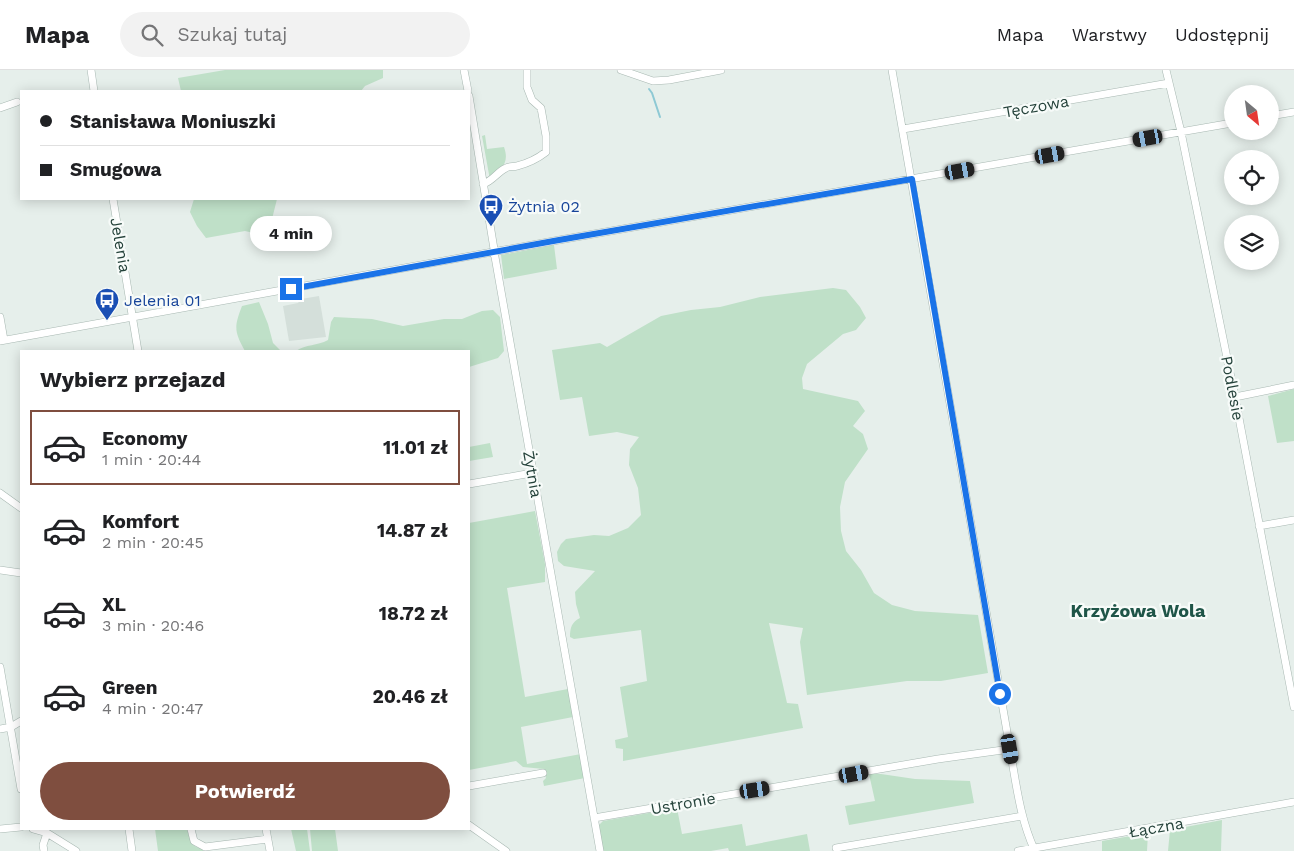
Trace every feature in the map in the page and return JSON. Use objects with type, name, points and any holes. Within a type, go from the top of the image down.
[{"type":"street","points":[[91,70],[94,90]]},
{"type":"street","points":[[464,70],[468,90]]},
{"type":"street","points":[[483,184],[492,180],[508,167],[535,160],[546,152],[546,136],[541,108],[532,100],[527,87],[527,70]]},
{"type":"street","points":[[621,70],[653,81],[669,80],[722,70]]},
{"type":"street","points":[[643,78],[645,70]]},
{"type":"street","points":[[892,70],[1022,816],[1034,850]]},
{"type":"street","name":"Podlesie","points":[[1166,70],[1181,132],[1235,397],[1294,707]]},
{"type":"street","name":"Tęczowa","points":[[903,129],[1169,83]]},
{"type":"street","points":[[0,108],[17,102]]},
{"type":"street","name":"Żytnia","points":[[470,102],[493,252],[600,851]]},
{"type":"street","points":[[1279,114],[1294,112]]},
{"type":"street","points":[[0,317],[2,340],[1224,124]]},
{"type":"street","name":"Jelenia","points":[[113,200],[138,350]]},
{"type":"street","points":[[1235,397],[1294,385]]},
{"type":"street","points":[[470,484],[532,473]]},
{"type":"street","points":[[0,493],[20,507]]},
{"type":"street","points":[[1259,526],[1294,520]]},
{"type":"street","points":[[0,570],[20,573]]},
{"type":"street","points":[[0,667],[20,783]]},
{"type":"street","points":[[0,729],[11,727],[20,722]]},
{"type":"street","name":"Ustronie","points":[[594,818],[938,759],[1010,749]]},
{"type":"street","points":[[470,786],[543,773]]},
{"type":"street","name":"Łączna","points":[[1018,851],[1034,850],[1294,802]]},
{"type":"street","points":[[836,848],[1022,816]]},
{"type":"street","points":[[470,826],[506,851]]},
{"type":"street","points":[[0,829],[20,827]]},
{"type":"street","points":[[36,830],[47,833],[76,851]]},
{"type":"street","points":[[129,830],[132,851]]},
{"type":"street","points":[[192,830],[194,841],[205,847],[268,839]]},
{"type":"street","points":[[266,830],[270,851]]},
{"type":"street","points":[[44,851],[43,845],[47,833]]},
{"type":"shaded area","points":[[319,296],[326,337],[289,341],[283,306],[298,303],[301,299]]},
{"type":"green space","points":[[225,70],[383,70],[383,78],[365,86],[362,90],[181,90],[178,78]]},
{"type":"green space","points":[[485,135],[487,149],[504,147],[506,153],[505,162],[501,169],[490,180],[482,136]]},
{"type":"green space","points":[[194,200],[277,200],[267,231],[258,234],[245,231],[206,238],[190,212]]},
{"type":"green space","points":[[554,245],[557,269],[504,279],[501,255]]},
{"type":"green space","points":[[833,288],[846,290],[860,307],[866,318],[856,330],[843,334],[807,364],[802,378],[803,389],[858,401],[865,411],[853,426],[863,434],[868,449],[845,482],[840,507],[841,531],[846,551],[861,570],[874,593],[892,605],[915,611],[978,615],[988,673],[941,681],[907,681],[807,695],[800,642],[803,628],[769,623],[787,703],[798,704],[803,728],[623,761],[623,749],[616,748],[615,740],[628,737],[620,687],[647,681],[641,630],[574,639],[570,637],[572,625],[580,618],[575,592],[595,571],[564,566],[558,561],[557,552],[566,539],[594,535],[609,536],[628,528],[641,515],[638,488],[629,465],[630,449],[639,437],[617,432],[589,436],[582,397],[560,400],[552,350],[600,343],[607,347],[661,316],[720,307],[760,297]]},
{"type":"green space","points":[[259,302],[273,343],[280,350],[245,350],[236,329],[242,306]]},
{"type":"green space","points":[[493,310],[500,317],[504,351],[498,358],[470,367],[470,350],[298,350],[328,340],[331,322],[334,317],[372,319],[403,326],[444,319],[462,319],[482,311]]},
{"type":"green space","points":[[1294,389],[1294,441],[1277,443],[1268,396]]},
{"type":"green space","points":[[490,443],[493,457],[470,461],[470,447]]},
{"type":"green space","points":[[535,511],[545,564],[545,582],[507,588],[525,697],[568,689],[573,717],[521,727],[527,764],[581,754],[585,778],[544,786],[543,781],[546,778],[544,769],[523,767],[516,761],[470,770],[470,523]]},
{"type":"green space","points":[[869,774],[915,779],[970,781],[974,803],[849,825],[845,806],[875,801]]},
{"type":"green space","points":[[677,808],[682,834],[742,824],[746,846],[807,834],[810,851],[729,851],[728,848],[711,851],[603,851],[599,825],[603,821]]},
{"type":"green space","points":[[1222,820],[1221,851],[1168,851],[1170,830]]},
{"type":"green space","points":[[155,830],[187,830],[193,845],[203,848],[203,851],[158,851]]},
{"type":"green space","points":[[291,830],[307,830],[310,851],[296,851]]},
{"type":"green space","points":[[310,830],[335,830],[338,851],[312,851]]},
{"type":"green space","points":[[1148,833],[1147,851],[1102,851],[1102,841]]},
{"type":"waterway","points":[[649,89],[660,117]]},
{"type":"place","name":"Żytnia 02","points":[[491,227]]},
{"type":"place","name":"Jelenia 01","points":[[107,321]]},
{"type":"district","name":"Krzyżowa Wola","points":[[1138,611]]},
{"type":"route","points":[[291,289],[559,240],[912,179],[1000,694]]}]
